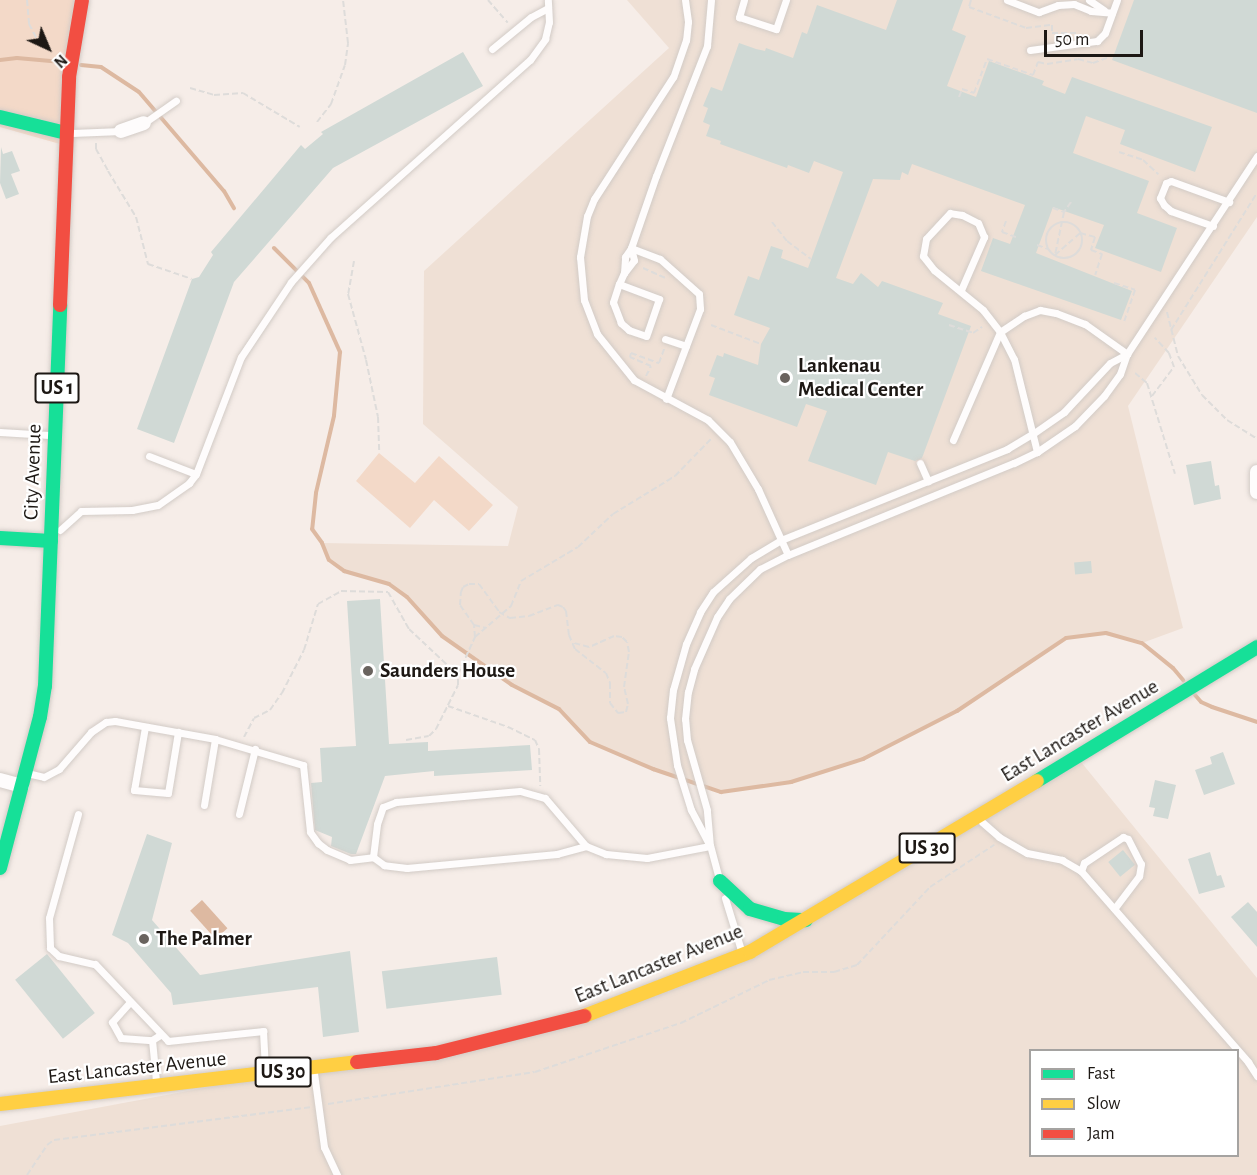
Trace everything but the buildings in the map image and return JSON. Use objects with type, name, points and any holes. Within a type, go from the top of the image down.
[{"type":"main road","name":"City Avenue","points":[[0,868],[45,686],[69,77],[82,0]]},
{"type":"main road","points":[[0,117],[66,133]]},
{"type":"main road","points":[[0,538],[51,541]]},
{"type":"main road","name":"East Lancaster Avenue","points":[[0,1104],[436,1053],[575,1020],[742,955],[806,920],[1257,647]]},
{"type":"main road","points":[[720,881],[750,909],[784,919],[806,920]]},
{"type":"street","points":[[121,131],[144,123]]},
{"type":"street","points":[[1257,472],[1257,492]]},
{"type":"street","points":[[0,780],[23,780]]},
{"type":"lane","points":[[685,0],[688,22],[681,58],[673,76],[594,199],[583,233],[580,257],[584,300],[597,334],[634,380],[666,399],[697,413],[720,430],[758,489],[788,555]]},
{"type":"lane","points":[[619,284],[659,299],[646,336],[629,330],[621,323],[613,302],[619,284],[624,273],[634,260],[631,248],[656,176],[707,46],[711,0]]},
{"type":"lane","points":[[744,0],[739,16],[776,29],[786,0]]},
{"type":"lane","points":[[1007,0],[1039,12],[1047,11],[1058,5],[1074,4],[1092,10],[1104,10]]},
{"type":"lane","points":[[1047,11],[1051,0]]},
{"type":"lane","points":[[1089,0],[1112,13]]},
{"type":"lane","points":[[1030,50],[1097,40],[1105,33],[1117,0]]},
{"type":"lane","points":[[492,50],[548,4]]},
{"type":"lane","points":[[51,541],[63,525],[81,511],[132,510],[158,505],[180,492],[196,474],[241,357],[291,282],[330,238],[530,60],[545,39],[548,4]]},
{"type":"lane","points":[[144,123],[176,101]]},
{"type":"lane","points":[[66,133],[97,134],[121,131]]},
{"type":"lane","points":[[742,955],[710,846],[707,810],[692,762],[686,729],[687,692],[708,636],[729,599],[760,569],[788,555],[1037,452],[1075,426],[1093,410],[1120,374],[1127,354],[1229,202],[1257,156]]},
{"type":"lane","points":[[1213,226],[1171,211],[1164,205],[1160,198],[1166,183],[1171,181],[1229,202]]},
{"type":"lane","points":[[962,290],[984,237],[978,223],[962,215],[950,213],[926,239],[923,256],[934,270],[962,290],[983,310],[1000,332],[1014,359],[1037,452]]},
{"type":"lane","points":[[631,248],[660,259],[699,294],[700,309],[666,399]]},
{"type":"lane","points":[[953,440],[1000,332],[1024,316],[1040,310],[1056,313],[1085,324],[1127,354]]},
{"type":"lane","points":[[666,340],[686,346]]},
{"type":"lane","points":[[710,846],[691,810],[677,765],[670,718],[673,690],[686,644],[700,612],[713,592],[751,558],[781,540],[1007,449],[1064,412],[1110,363],[1127,354]]},
{"type":"lane","points":[[0,432],[55,435]]},
{"type":"lane","points":[[149,456],[196,474]]},
{"type":"lane","points":[[920,463],[928,481]]},
{"type":"lane","points":[[23,780],[44,777],[59,769],[91,732],[106,722],[115,721],[241,745],[303,765],[310,832],[327,850],[350,860],[373,857],[384,865],[407,868],[557,854],[586,846]]},
{"type":"lane","points":[[145,727],[134,790],[168,793],[178,732]]},
{"type":"lane","points":[[204,805],[215,739]]},
{"type":"lane","points":[[239,814],[255,749]]},
{"type":"lane","points":[[373,857],[377,824],[383,807],[396,802],[520,791],[539,795],[586,846],[613,856],[647,858],[710,846]]},
{"type":"lane","points":[[78,814],[49,918],[50,948],[59,956],[96,964],[168,1041],[263,1031],[266,1074]]},
{"type":"lane","points":[[977,818],[999,837],[1027,852],[1062,860],[1081,871],[1237,1049]]},
{"type":"lane","points":[[1081,871],[1084,863],[1123,837],[1128,839],[1141,864],[1139,876],[1114,909]]},
{"type":"lane","points":[[130,1002],[112,1023],[121,1038],[152,1040],[160,1035]]},
{"type":"lane","points":[[152,1040],[156,1087]]},
{"type":"lane","points":[[1239,1052],[1257,1076]]},
{"type":"lane","points":[[313,1068],[324,1147],[337,1175]]},
{"type":"path","points":[[27,0],[30,24],[39,43]]},
{"type":"path","points":[[317,122],[331,104],[345,65],[348,44],[343,0]]},
{"type":"path","points":[[971,0],[969,7],[1026,28],[1052,25],[1052,33],[1081,33]]},
{"type":"path","points":[[959,97],[962,89],[974,93],[987,59],[1034,75],[1038,62],[1047,64],[1078,59],[1093,63],[1107,58]]},
{"type":"path","points":[[190,88],[214,95],[243,93],[300,127]]},
{"type":"path","points":[[97,134],[96,149],[136,217],[148,264],[192,279]]},
{"type":"path","points":[[1119,152],[1143,160],[1158,174]]},
{"type":"path","points":[[1171,330],[1257,193]]},
{"type":"path","points":[[1055,255],[1064,212],[1071,202]]},
{"type":"path","points":[[1053,208],[1064,212]]},
{"type":"path","points":[[1006,221],[1002,232],[1016,237]]},
{"type":"path","points":[[772,222],[786,241],[811,259]]},
{"type":"path","points":[[1048,249],[1046,243],[1049,231],[1062,223],[1074,226],[1080,233],[1095,237],[1091,250],[1102,254],[1095,274]]},
{"type":"path","points":[[1055,255],[1080,233]]},
{"type":"path","points":[[1037,245],[1063,258],[1074,255],[1081,245],[1080,233]]},
{"type":"path","points":[[354,261],[348,294],[366,360],[378,417],[379,453]]},
{"type":"path","points":[[643,268],[670,280]]},
{"type":"path","points":[[1114,283],[1135,290],[1123,324]]},
{"type":"path","points":[[1163,300],[1178,356],[1202,395],[1227,420],[1257,439]]},
{"type":"path","points":[[711,325],[761,344]]},
{"type":"path","points":[[950,325],[973,333],[982,327]]},
{"type":"path","points":[[1151,396],[1160,389],[1174,367],[1169,353],[1155,338]]},
{"type":"path","points":[[645,377],[651,366],[630,357],[632,353],[659,363],[666,340]]},
{"type":"path","points":[[1135,374],[1147,383],[1175,474]]},
{"type":"path","points":[[406,740],[429,736],[436,729],[458,685],[458,674],[475,638],[511,606],[521,581],[578,547],[613,514],[675,476],[720,430]]},
{"type":"path","points":[[475,638],[474,626],[460,605],[463,587],[469,584],[479,584],[499,612],[513,618],[558,605],[563,607],[566,611],[569,635],[578,654],[592,660],[608,677],[610,703],[618,713],[626,712],[628,704],[624,687],[629,652],[627,642],[622,637],[614,636],[589,647],[574,643]]},
{"type":"path","points":[[241,745],[254,718],[270,710],[282,693],[304,650],[318,604],[341,591],[388,592],[409,629],[458,674]]},
{"type":"path","points":[[474,626],[486,628]]},
{"type":"path","points":[[448,706],[508,727],[535,740],[539,749],[539,795]]},
{"type":"shaded area","points":[[0,0],[74,0],[60,144],[0,127]]},
{"type":"shaded area","name":"Lankenau Medical Center","points":[[627,0],[1257,0],[1257,217],[1128,406],[1183,628],[1142,643],[1106,633],[1066,638],[957,711],[863,759],[791,782],[721,792],[653,769],[590,742],[558,709],[512,685],[442,636],[407,597],[389,585],[344,571],[329,560],[322,543],[508,546],[518,507],[423,424],[424,271],[669,48]]},
{"type":"shaded area","points":[[379,453],[415,483],[439,456],[493,505],[469,531],[434,500],[410,528],[356,481]]},
{"type":"shaded area","points":[[1077,757],[1257,978],[1257,1175],[0,1175],[0,1126],[301,1070],[436,1053],[735,958]]},
{"type":"shaded area","points":[[202,900],[227,928],[216,939],[190,911]]},
{"type":"waterway","points":[[0,60],[17,58],[62,62]]},
{"type":"waterway","points":[[81,65],[101,67],[139,92],[224,191],[234,208]]},
{"type":"waterway","points":[[274,248],[309,283],[340,352],[334,416],[316,493],[312,529],[322,543],[329,560],[344,571],[389,584],[407,597],[442,636],[512,685],[559,709],[590,742],[653,769],[721,792],[791,782],[863,759],[957,711],[1066,638],[1106,633],[1142,643],[1173,668],[1183,680]]},
{"type":"waterway","points":[[1195,695],[1201,702],[1212,707],[1257,722]]},
{"type":"traffic: fast","points":[[0,117],[66,133]]},
{"type":"traffic: fast","points":[[0,868],[40,717],[45,686],[60,305]]},
{"type":"traffic: fast","points":[[0,538],[51,541]]},
{"type":"traffic: fast","points":[[1037,781],[1257,647]]},
{"type":"traffic: fast","points":[[720,881],[750,909],[784,919],[806,920]]},
{"type":"traffic: slow","points":[[584,1016],[750,952],[1037,781]]},
{"type":"traffic: slow","points":[[0,1104],[357,1062]]},
{"type":"traffic: jam","points":[[60,305],[69,77],[82,0]]},
{"type":"traffic: jam","points":[[357,1062],[436,1053],[584,1016]]},
{"type":"place","name":"Lankenau Medical Center","points":[[785,378]]},
{"type":"place","name":"Saunders House","points":[[368,671]]},
{"type":"place","name":"The Palmer","points":[[144,939]]}]
